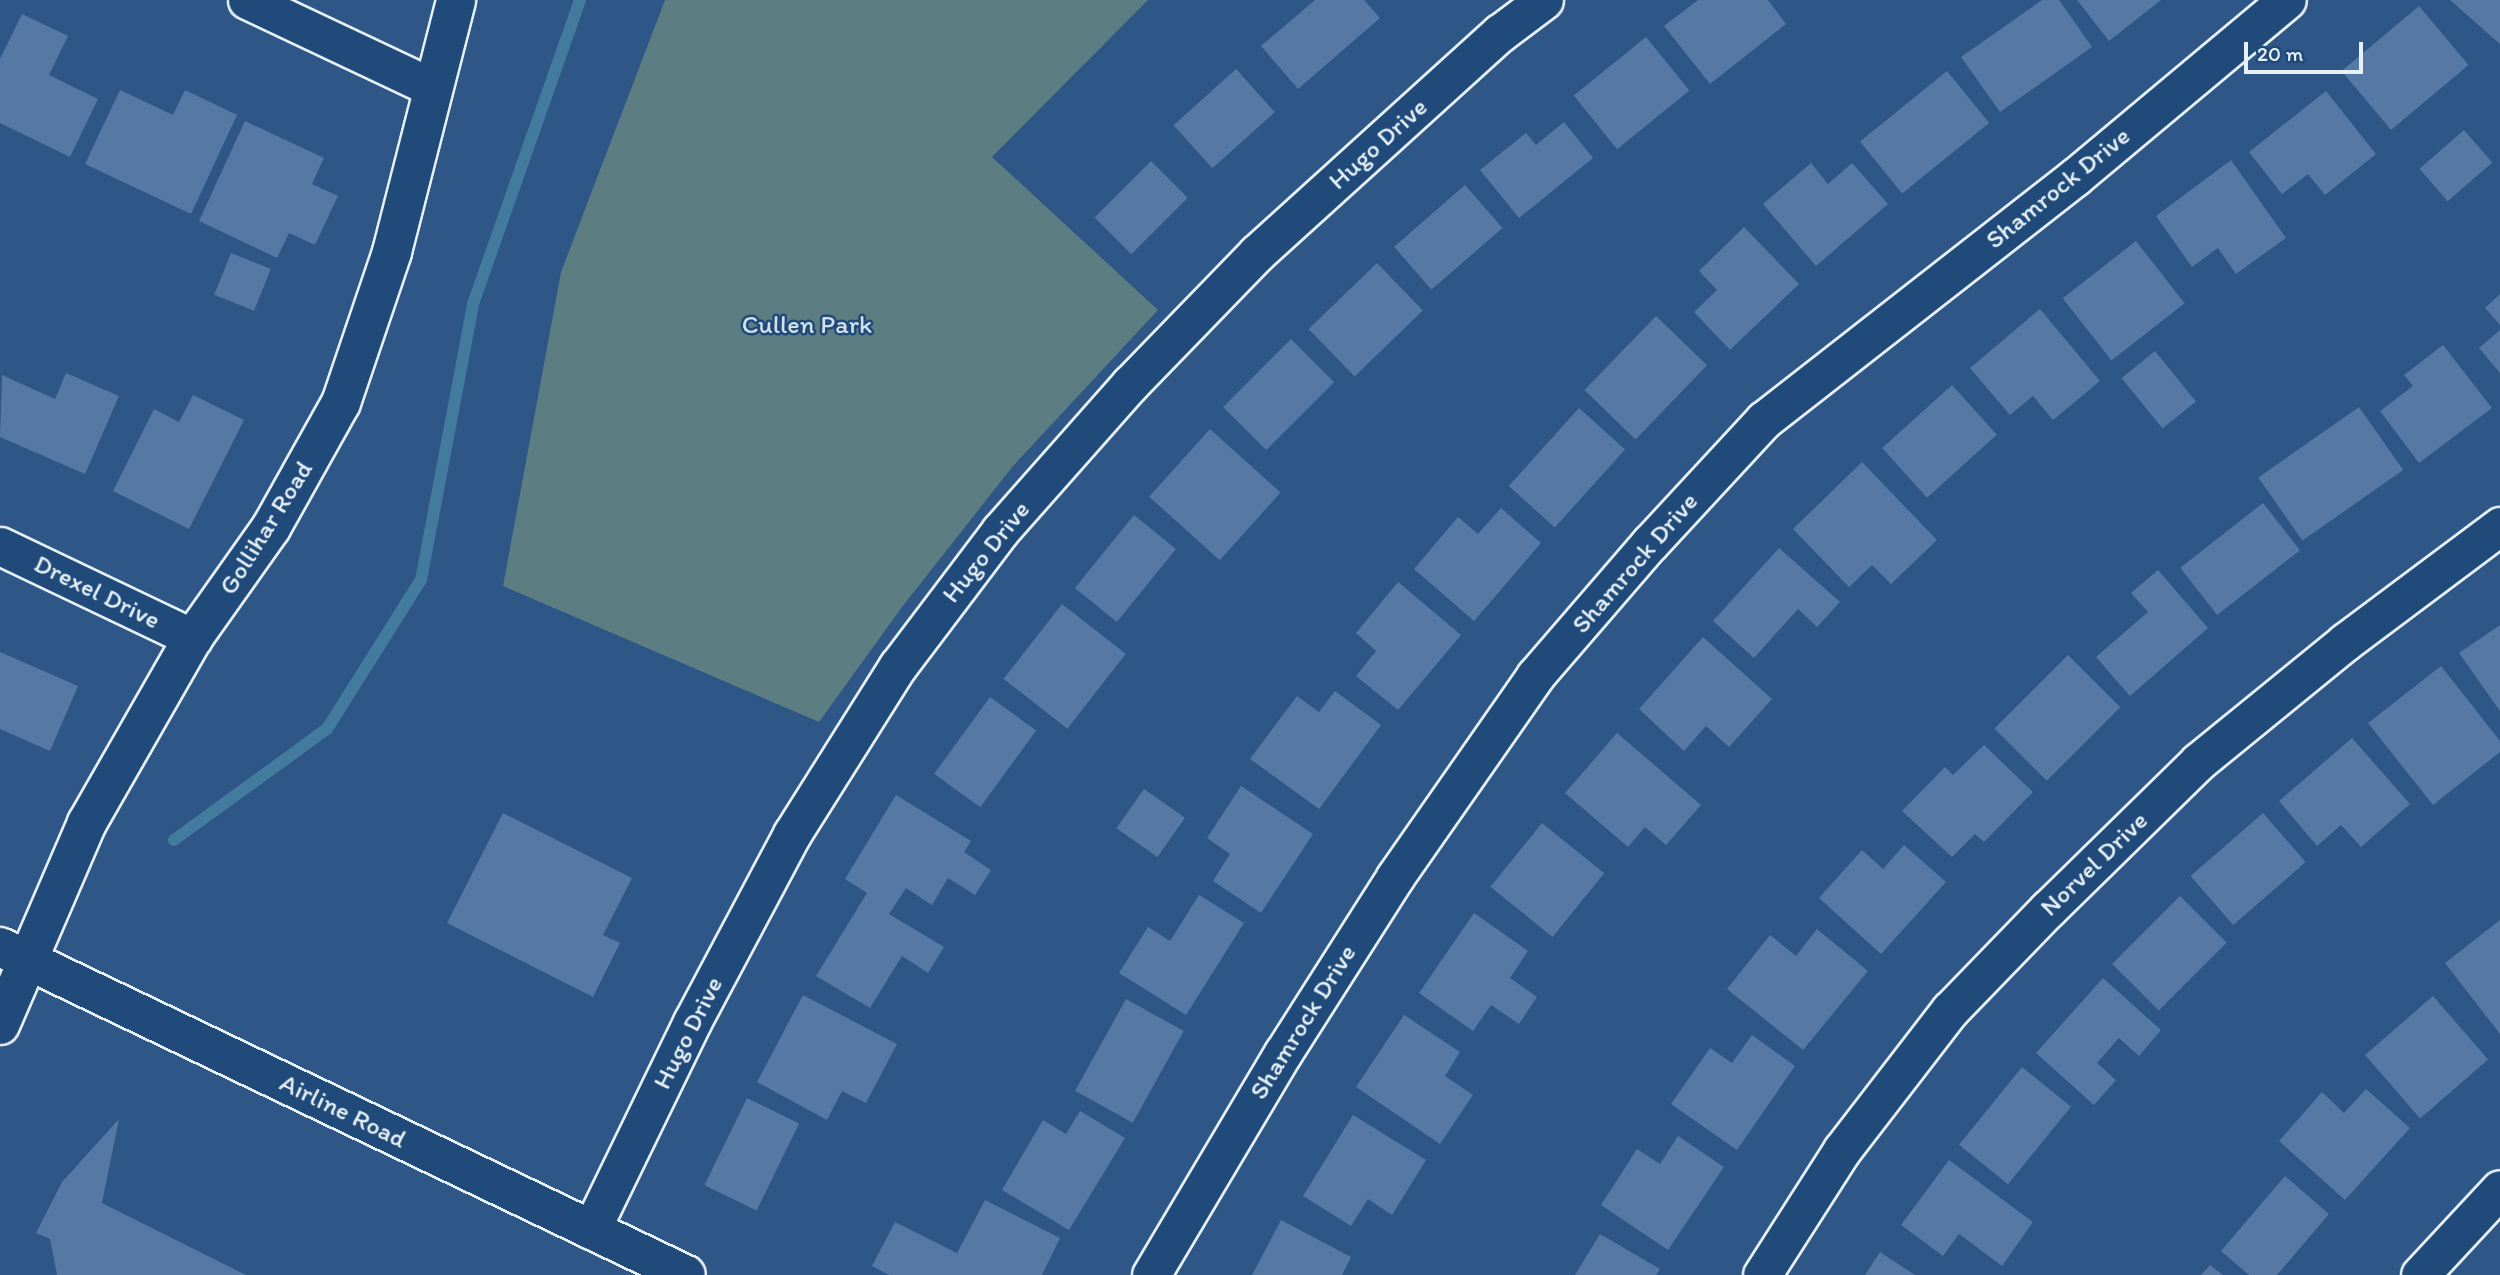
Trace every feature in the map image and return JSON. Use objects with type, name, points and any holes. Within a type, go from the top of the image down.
[{"type":"street","points":[[247,0],[431,87]]},
{"type":"street","name":"Gollihar Road","points":[[0,1025],[14,954],[193,638],[271,528],[341,403],[392,252],[431,87],[456,0]]},
{"type":"street","name":"Hugo Drive","points":[[592,1230],[692,1022],[792,834],[898,666],[999,531],[1130,384],[1257,253],[1500,33],[1544,0]]},
{"type":"street","name":"Shamrock Drive","points":[[1150,1275],[1283,1053],[1395,877],[1535,676],[1650,543],[1763,419],[2075,177],[2287,0]]},
{"type":"street","name":"Norvel Drive","points":[[1762,1275],[1842,1150],[1950,1010],[2048,909],[2198,762],[2345,642],[2500,526]]},
{"type":"street","name":"Drexel Drive","points":[[0,545],[193,638]]},
{"type":"street","name":"Airline Road","points":[[14,954],[686,1275]]},
{"type":"street","points":[[2420,1275],[2500,1189]]},
{"type":"green space","name":"Cullen Park","points":[[665,0],[1148,0],[992,157],[1158,310],[1013,466],[902,607],[819,722],[503,586],[561,272]]},
{"type":"building","points":[[1315,0],[1364,0],[1380,18],[1298,89],[1261,46]]},
{"type":"building","points":[[1698,0],[1768,0],[1786,24],[1710,84],[1664,26]]},
{"type":"building","points":[[2042,0],[2059,0],[2092,47],[2000,112],[1961,57]]},
{"type":"building","points":[[2077,0],[2161,0],[2109,41]]},
{"type":"building","points":[[2450,0],[2500,0],[2500,44]]},
{"type":"building","points":[[2419,6],[2468,65],[2391,130],[2342,71]]},
{"type":"building","points":[[22,14],[68,36],[49,75],[98,99],[70,157],[0,123],[0,59]]},
{"type":"building","points":[[1646,37],[1689,91],[1617,149],[1574,96]]},
{"type":"building","points":[[1236,69],[1275,112],[1212,168],[1174,125]]},
{"type":"building","points":[[1947,71],[1989,123],[1902,194],[1860,141]]},
{"type":"building","points":[[120,90],[173,115],[185,90],[237,115],[191,214],[85,164]]},
{"type":"building","points":[[2326,91],[2376,154],[2325,195],[2308,174],[2282,194],[2249,152]]},
{"type":"building","points":[[245,121],[324,158],[312,184],[338,196],[315,245],[289,233],[277,258],[199,221]]},
{"type":"building","points":[[1564,122],[1593,158],[1519,218],[1480,170],[1526,133],[1536,145]]},
{"type":"building","points":[[2464,130],[2492,162],[2448,201],[2419,169]]},
{"type":"building","points":[[2231,160],[2286,238],[2236,274],[2218,248],[2192,267],[2156,216]]},
{"type":"building","points":[[1151,161],[1188,198],[1131,254],[1094,218]]},
{"type":"building","points":[[1811,163],[1828,184],[1852,163],[1888,204],[1816,266],[1763,204]]},
{"type":"building","points":[[1465,185],[1502,228],[1431,290],[1394,247]]},
{"type":"building","points":[[1744,227],[1799,284],[1730,350],[1694,312],[1717,290],[1699,271]]},
{"type":"building","points":[[2136,241],[2185,303],[2111,361],[2063,298]]},
{"type":"building","points":[[231,253],[271,269],[254,311],[214,295]]},
{"type":"building","points":[[1377,263],[1423,310],[1355,376],[1309,329]]},
{"type":"building","points":[[2500,294],[2500,325],[2485,308]]},
{"type":"building","points":[[2040,309],[2100,381],[2053,420],[2033,396],[2010,415],[1970,368]]},
{"type":"building","points":[[1656,316],[1707,365],[1636,439],[1584,390]]},
{"type":"building","points":[[2500,330],[2500,373],[2479,348]]},
{"type":"building","points":[[1291,339],[1334,382],[1266,450],[1223,407]]},
{"type":"building","points":[[2443,345],[2492,408],[2419,463],[2380,411],[2413,386],[2404,375]]},
{"type":"building","points":[[2155,351],[2196,402],[2162,429],[2122,378]]},
{"type":"building","points":[[66,373],[119,396],[85,474],[0,437],[2,375],[55,399]]},
{"type":"building","points":[[1952,385],[1997,435],[1927,498],[1882,448]]},
{"type":"building","points":[[193,395],[244,420],[189,529],[113,491],[154,409],[179,422]]},
{"type":"building","points":[[2359,407],[2403,470],[2302,541],[2258,478]]},
{"type":"building","points":[[1579,408],[1625,449],[1555,528],[1509,486]]},
{"type":"building","points":[[1210,429],[1281,493],[1220,560],[1149,497]]},
{"type":"building","points":[[1862,462],[1937,540],[1891,584],[1872,565],[1849,587],[1793,529]]},
{"type":"building","points":[[2263,503],[2300,550],[2217,615],[2180,568]]},
{"type":"building","points":[[1501,508],[1541,543],[1474,621],[1414,569],[1458,517],[1478,534]]},
{"type":"building","points":[[1134,515],[1176,549],[1117,622],[1075,588]]},
{"type":"building","points":[[1779,548],[1840,602],[1817,627],[1798,609],[1754,658],[1713,621]]},
{"type":"building","points":[[2158,570],[2208,628],[2130,696],[2096,657],[2148,612],[2131,593]]},
{"type":"building","points":[[1398,582],[1461,635],[1398,710],[1356,676],[1376,651],[1356,633]]},
{"type":"building","points":[[1062,604],[1126,654],[1067,729],[1004,679]]},
{"type":"building","points":[[2500,625],[2500,711],[2459,653]]},
{"type":"building","points":[[1703,637],[1772,699],[1729,747],[1706,726],[1684,751],[1639,709]]},
{"type":"building","points":[[0,652],[78,686],[50,751],[0,729]]},
{"type":"building","points":[[2068,655],[2120,707],[2047,781],[1994,729]]},
{"type":"building","points":[[2441,666],[2500,741],[2500,752],[2433,805],[2368,723]]},
{"type":"building","points":[[1335,691],[1381,725],[1319,809],[1250,759],[1297,696],[1319,712]]},
{"type":"building","points":[[990,697],[1036,731],[980,807],[934,774]]},
{"type":"building","points":[[1617,733],[1701,805],[1666,845],[1645,827],[1628,847],[1565,793]]},
{"type":"building","points":[[2352,738],[2410,804],[2361,847],[2341,825],[2317,846],[2279,801]]},
{"type":"building","points":[[1984,745],[2033,792],[1984,842],[1975,834],[1952,857],[1902,811],[1945,767],[1953,775]]},
{"type":"building","points":[[1241,786],[1313,834],[1261,913],[1213,881],[1230,854],[1207,838]]},
{"type":"building","points":[[1144,789],[1185,818],[1157,857],[1116,828]]},
{"type":"building","points":[[896,795],[971,841],[964,852],[991,870],[975,895],[948,878],[932,905],[906,888],[889,914],[944,947],[928,973],[902,956],[870,1008],[816,976],[867,893],[845,879]]},
{"type":"building","points":[[503,813],[632,878],[603,935],[620,943],[593,997],[447,923]]},
{"type":"building","points":[[2263,813],[2306,862],[2233,925],[2191,876]]},
{"type":"building","points":[[1542,823],[1604,873],[1553,937],[1490,887]]},
{"type":"building","points":[[1904,845],[1946,882],[1881,954],[1819,898],[1862,850],[1883,869]]},
{"type":"building","points":[[1199,895],[1244,923],[1186,1015],[1119,973],[1148,927],[1170,941]]},
{"type":"building","points":[[2180,896],[2227,943],[2159,1011],[2112,964]]},
{"type":"building","points":[[1474,913],[1528,951],[1510,978],[1537,997],[1519,1024],[1491,1005],[1473,1031],[1419,993]]},
{"type":"building","points":[[2500,920],[2500,1034],[2445,963]]},
{"type":"building","points":[[1817,929],[1868,971],[1803,1050],[1727,989],[1770,935],[1796,956]]},
{"type":"building","points":[[2103,978],[2161,1030],[2139,1056],[2119,1038],[2097,1063],[2116,1080],[2094,1105],[2036,1053]]},
{"type":"building","points":[[803,995],[897,1044],[866,1103],[842,1091],[827,1120],[757,1082]]},
{"type":"building","points":[[2433,996],[2488,1059],[2420,1118],[2365,1055]]},
{"type":"building","points":[[1126,999],[1184,1031],[1133,1123],[1075,1091]]},
{"type":"building","points":[[1404,1015],[1460,1052],[1445,1076],[1473,1095],[1440,1144],[1356,1087]]},
{"type":"building","points":[[1752,1035],[1795,1066],[1737,1150],[1671,1104],[1710,1048],[1732,1063]]},
{"type":"building","points":[[2022,1067],[2071,1107],[2008,1184],[1959,1145]]},
{"type":"building","points":[[2366,1089],[2410,1128],[2345,1200],[2279,1141],[2322,1092],[2344,1113]]},
{"type":"building","points":[[747,1098],[799,1123],[757,1211],[704,1185]]},
{"type":"building","points":[[1080,1111],[1125,1138],[1069,1230],[1002,1190],[1043,1120],[1066,1134]]},
{"type":"building","points":[[1353,1115],[1426,1160],[1392,1215],[1368,1199],[1351,1226],[1303,1196]]},
{"type":"building","points":[[119,1119],[102,1203],[246,1275],[57,1275],[50,1239],[36,1233],[62,1182]]},
{"type":"building","points":[[1678,1136],[1724,1167],[1668,1250],[1601,1205],[1637,1149],[1660,1164]]},
{"type":"building","points":[[1949,1160],[2033,1222],[2002,1266],[1959,1234],[1943,1256],[1901,1225]]},
{"type":"building","points":[[2285,1176],[2329,1214],[2277,1275],[2249,1275],[2221,1251]]},
{"type":"building","points":[[985,1200],[1060,1238],[1042,1275],[889,1275],[872,1266],[895,1222],[957,1253]]},
{"type":"building","points":[[1281,1220],[1351,1257],[1342,1275],[1252,1275]]},
{"type":"building","points":[[1600,1234],[1660,1269],[1656,1275],[1575,1275]]},
{"type":"building","points":[[1880,1252],[1915,1275],[1865,1275]]},
{"type":"building","points":[[2210,1265],[2223,1275],[2201,1275]]},
{"type":"waterway","points":[[174,840],[327,729],[421,580],[473,304],[580,0]]}]
